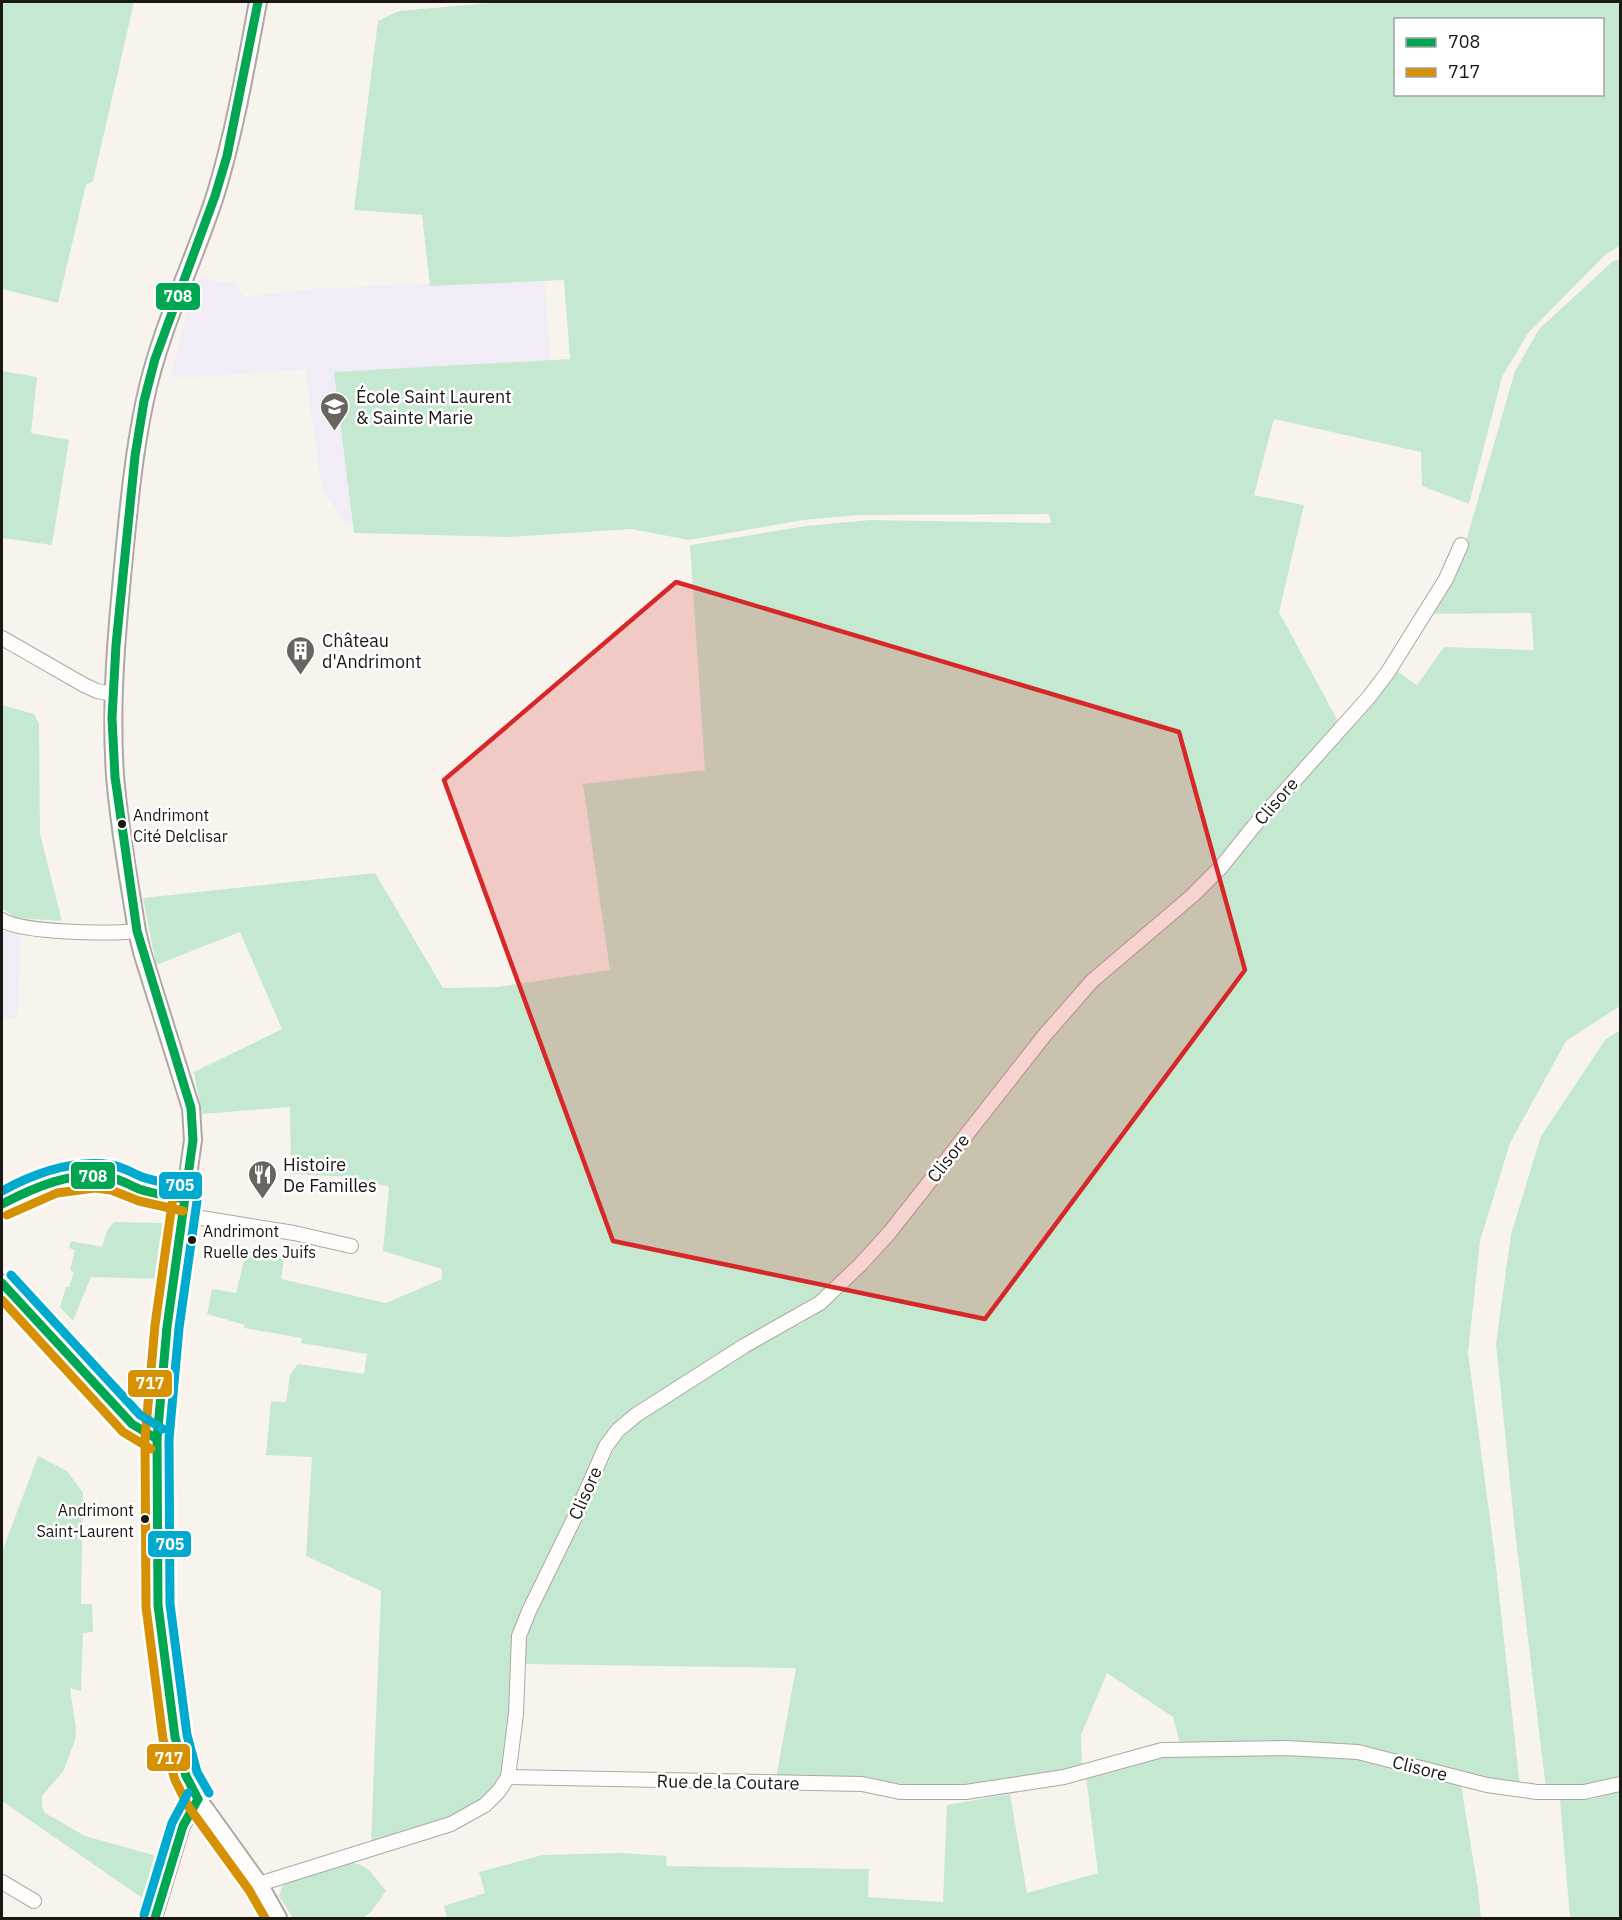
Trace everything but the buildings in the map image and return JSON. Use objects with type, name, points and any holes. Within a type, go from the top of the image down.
[{"type":"street","points":[[258,2],[227,156],[215,196],[156,359],[144,401],[135,456],[113,694],[115,777],[137,932],[191,1108],[193,1140],[167,1327],[157,1439],[158,1605],[174,1737],[186,1776],[198,1800],[259,1884],[278,1918]]},
{"type":"street","name":"Clisore","points":[[508,1777],[516,1714],[519,1636],[606,1446],[618,1430],[636,1415],[744,1346],[820,1303],[861,1264],[890,1232],[1044,1036],[1092,981],[1192,896],[1222,866],[1269,808],[1369,697],[1388,672],[1446,579],[1461,545]]},
{"type":"street","points":[[2,638],[97,692],[113,694]]},
{"type":"street","points":[[2,920],[23,927],[113,934],[137,932]]},
{"type":"street","points":[[2,1204],[43,1184],[89,1175],[109,1177],[126,1181],[184,1207],[351,1246]]},
{"type":"street","points":[[2,1283],[132,1424],[157,1439]]},
{"type":"street","name":"Clisore","points":[[1218,1749],[1286,1748],[1358,1752],[1486,1785],[1537,1792],[1584,1792],[1620,1784]]},
{"type":"street","name":"Rue de la Coutare","points":[[508,1777],[862,1784],[900,1792],[966,1792],[1064,1777],[1162,1750],[1218,1749]]},
{"type":"street","points":[[259,1884],[451,1824],[485,1805],[499,1791],[508,1777]]},
{"type":"street","points":[[155,1918],[183,1826],[198,1800]]},
{"type":"street","points":[[2,1882],[34,1901]]},
{"type":"highlighted area","points":[[676,582],[1179,732],[1245,970],[985,1319],[613,1241],[444,780]]},
{"type":"shaded area","name":"École Saint Laurent & Sainte Marie","points":[[201,276],[214,281],[236,283],[244,297],[313,289],[544,278],[551,361],[349,371],[367,524],[346,524],[322,488],[305,369],[171,377],[183,327]]},
{"type":"shaded area","points":[[2,930],[19,935],[21,940],[17,1018],[2,1018]]},
{"type":"green space","points":[[2,2],[134,2],[93,181],[86,185],[58,303],[2,289]]},
{"type":"green space","points":[[501,2],[1620,2],[1620,246],[1606,254],[1528,333],[1502,377],[1469,504],[1422,486],[1421,452],[1274,419],[1254,495],[1304,505],[1279,612],[1339,723],[1215,866],[1189,892],[1097,968],[1021,1053],[877,1239],[832,1286],[783,1319],[640,1406],[604,1436],[567,1524],[516,1626],[506,1766],[497,1785],[485,1800],[456,1818],[440,1825],[371,1843],[381,1591],[306,1556],[312,1457],[266,1455],[271,1401],[286,1402],[290,1375],[298,1364],[364,1374],[367,1354],[301,1343],[302,1338],[244,1328],[245,1325],[207,1314],[212,1289],[236,1293],[247,1249],[284,1259],[281,1279],[386,1303],[442,1279],[442,1269],[383,1251],[389,1187],[353,1177],[291,1174],[290,1107],[202,1114],[194,1072],[282,1029],[240,932],[156,965],[143,898],[375,873],[443,988],[497,987],[610,970],[583,784],[705,770],[690,545],[806,526],[870,520],[1051,523],[1049,514],[859,515],[803,520],[689,540],[631,529],[509,537],[354,533],[334,372],[570,359],[564,280],[430,286],[422,215],[354,210],[378,21],[399,11]]},
{"type":"green space","points":[[1620,260],[1620,1006],[1566,1041],[1510,1143],[1480,1241],[1468,1353],[1494,1549],[1520,1786],[1347,1745],[1180,1744],[1173,1717],[1107,1673],[1081,1735],[1082,1768],[947,1788],[839,1778],[776,1778],[796,1668],[521,1664],[534,1610],[574,1534],[622,1432],[673,1396],[793,1325],[800,1325],[873,1256],[1032,1056],[1104,976],[1362,717],[1395,670],[1417,685],[1444,647],[1534,650],[1531,613],[1433,614],[1462,555],[1515,371],[1539,329],[1613,261]]},
{"type":"green space","points":[[2,371],[37,377],[31,433],[69,440],[52,545],[2,538]]},
{"type":"green space","points":[[2,705],[34,714],[39,724],[40,834],[62,921],[16,918],[2,908]]},
{"type":"green space","points":[[1620,1030],[1620,1778],[1598,1785],[1546,1789],[1515,1531],[1496,1344],[1511,1234],[1541,1136],[1605,1040]]},
{"type":"green space","points":[[114,1222],[164,1223],[169,1228],[163,1279],[91,1277],[73,1321],[60,1307],[66,1287],[69,1287],[74,1272],[70,1270],[75,1250],[69,1248],[71,1241],[102,1247],[107,1231]]},
{"type":"green space","points":[[38,1456],[67,1471],[83,1493],[81,1604],[92,1604],[93,1632],[83,1633],[81,1691],[70,1688],[76,1729],[75,1740],[64,1770],[42,1796],[42,1807],[45,1813],[85,1836],[164,1858],[151,1904],[2,1801],[2,1552]]},
{"type":"green space","points":[[1222,1750],[1339,1756],[1391,1763],[1461,1785],[1481,1918],[447,1918],[444,1906],[485,1893],[479,1872],[542,1855],[622,1853],[666,1856],[667,1866],[869,1869],[868,1897],[943,1902],[947,1805],[1010,1794],[1027,1893],[1098,1873],[1086,1776],[1163,1755]]},
{"type":"green space","points":[[1620,1791],[1620,1918],[1570,1918],[1560,1800],[1592,1799]]},
{"type":"green space","points":[[353,1863],[368,1870],[386,1891],[371,1912],[362,1918],[293,1918],[279,1896],[283,1884]]},
{"type":"transit line","name":"708","points":[[198,1799],[186,1776],[175,1737],[158,1605],[157,1439],[167,1327],[193,1140],[191,1108],[137,931],[115,777],[112,718],[116,645],[135,456],[144,401],[155,359],[215,196],[227,156],[258,2]]},
{"type":"transit line","name":"705","points":[[2,1191],[41,1173],[83,1164],[116,1166],[148,1179],[187,1187]]},
{"type":"transit line","name":"708","points":[[2,1204],[54,1182],[81,1176],[113,1178],[145,1191],[185,1199]]},
{"type":"transit line","name":"717","points":[[7,1215],[57,1193],[95,1188],[111,1190],[139,1201],[183,1211]]},
{"type":"transit line","name":"717","points":[[173,1197],[155,1325],[145,1438],[146,1607],[163,1739],[175,1780],[188,1806],[249,1890],[265,1918]]},
{"type":"transit line","name":"705","points":[[197,1201],[179,1328],[169,1439],[170,1604],[187,1735],[197,1772],[209,1793]]},
{"type":"transit line","name":"705","points":[[11,1275],[140,1415],[163,1429]]},
{"type":"transit line","name":"708","points":[[2,1283],[132,1424],[157,1439]]},
{"type":"transit line","name":"717","points":[[2,1300],[123,1432],[151,1449]]},
{"type":"transit line","name":"705","points":[[144,1915],[172,1823],[188,1793]]},
{"type":"transit line","name":"708","points":[[155,1918],[183,1826],[198,1799]]},
{"type":"place","name":"École Saint Laurent & Sainte Marie","points":[[335,432]]},
{"type":"place","name":"Château d'Andrimont","points":[[301,676]]},
{"type":"place","name":"Andrimont Cité Delclisar","points":[[122,824]]},
{"type":"place","name":"Histoire De Familles","points":[[262,1200]]},
{"type":"place","name":"Andrimont Ruelle des Juifs","points":[[192,1240]]},
{"type":"place","name":"Andrimont Saint-Laurent","points":[[145,1519]]}]
